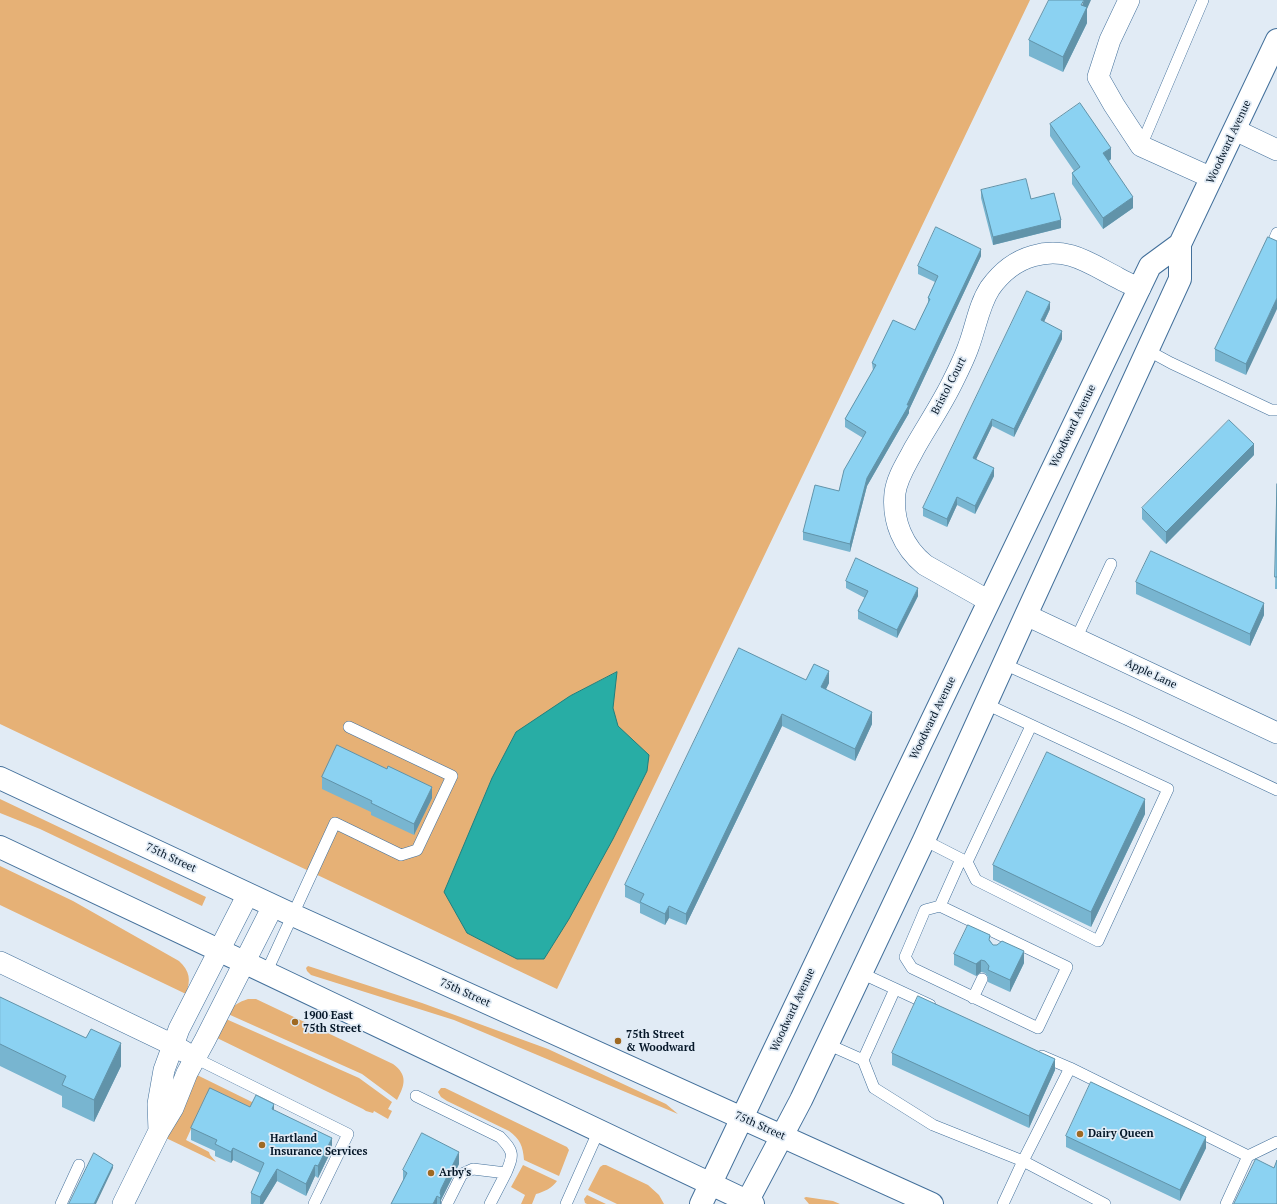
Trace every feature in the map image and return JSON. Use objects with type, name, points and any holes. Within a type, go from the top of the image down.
[{"type":"main road","name":"Woodward Avenue","points":[[749,1203],[801,1100],[924,840],[1180,279],[1180,244],[1277,40]]},
{"type":"main road","name":"Woodward Avenue","points":[[701,1204],[1150,266],[1180,244]]},
{"type":"main road","name":"75th Street","points":[[0,778],[273,906],[932,1204]]},
{"type":"main road","points":[[0,847],[599,1130],[749,1203]]},
{"type":"street","points":[[1129,0],[1110,40],[1098,77],[1140,146],[1212,178]]},
{"type":"street","points":[[1235,130],[1277,150]]},
{"type":"street","name":"Bristol Court","points":[[989,601],[925,565],[918,559],[906,545],[898,528],[894,510],[895,491],[900,474],[952,382],[969,345],[989,289],[1001,275],[1016,264],[1033,256],[1051,253],[1069,255],[1087,261],[1117,278],[1140,288]]},
{"type":"street","name":"Apple Lane","points":[[1026,615],[1277,733]]},
{"type":"street","points":[[159,1131],[158,1104],[164,1070],[180,1029],[248,894]]},
{"type":"street","points":[[123,1204],[159,1131],[173,1108],[187,1073],[273,906]]},
{"type":"street","points":[[0,962],[174,1046],[195,1058]]},
{"type":"lane","points":[[1140,146],[1202,0]]},
{"type":"lane","points":[[1147,350],[1270,410],[1277,410]]},
{"type":"lane","points":[[1076,639],[1111,564]]},
{"type":"lane","points":[[1004,664],[1135,723],[1277,790]]},
{"type":"lane","points":[[924,840],[964,860],[976,880],[1098,941],[1168,789],[986,704]]},
{"type":"lane","points":[[940,906],[1031,726]]},
{"type":"lane","points":[[266,973],[335,824],[401,855],[417,850],[452,776],[349,727]]},
{"type":"lane","points":[[940,906],[1001,939],[1067,967],[1038,1028],[912,968],[905,957],[925,910],[940,906]]},
{"type":"lane","points":[[861,973],[939,1009]]},
{"type":"lane","points":[[973,998],[982,979]]},
{"type":"lane","points":[[895,989],[864,1060],[874,1088],[933,1125],[1024,1161],[1105,1204]]},
{"type":"lane","points":[[827,1044],[864,1060]]},
{"type":"lane","points":[[1034,1052],[1070,1068],[1248,1156]]},
{"type":"lane","points":[[195,1058],[348,1134],[314,1204]]},
{"type":"lane","points":[[1004,1204],[1070,1068]]},
{"type":"lane","points":[[416,1096],[500,1136],[510,1147],[512,1156],[506,1173],[490,1204]]},
{"type":"lane","points":[[566,1204],[599,1130]]},
{"type":"lane","points":[[1226,1204],[1248,1156],[1277,1142]]},
{"type":"lane","points":[[61,1204],[80,1165]]},
{"type":"lane","points":[[447,1204],[462,1174],[473,1169],[506,1173]]},
{"type":"shaded area","points":[[0,0],[1030,0],[557,989],[0,724]]},
{"type":"shaded area","points":[[617,672],[613,708],[618,726],[649,755],[647,771],[613,839],[569,919],[544,959],[517,959],[467,933],[444,892],[492,778],[516,732],[570,696]]},
{"type":"shaded area","points":[[0,799],[206,897],[202,906],[40,829],[0,813]]},
{"type":"shaded area","points":[[0,866],[73,901],[179,961],[185,968],[189,980],[186,994],[0,905]]},
{"type":"shaded area","points":[[308,966],[422,1003],[548,1049],[666,1104],[678,1114],[454,1020],[311,975],[306,968]]},
{"type":"shaded area","points":[[248,999],[256,999],[393,1064],[401,1072],[404,1080],[402,1090],[397,1100],[362,1074],[228,1014],[236,1004]]},
{"type":"shaded area","points":[[226,1019],[359,1078],[392,1102],[388,1109],[392,1111],[388,1119],[374,1111],[373,1113],[366,1111],[217,1038]]},
{"type":"shaded area","points":[[197,1075],[254,1103],[249,1113],[207,1094],[186,1140],[209,1152],[216,1162],[166,1138]]},
{"type":"shaded area","points":[[441,1088],[445,1088],[567,1147],[569,1150],[559,1176],[524,1160],[520,1143],[513,1134],[447,1101],[441,1097],[438,1092]]},
{"type":"shaded area","points":[[523,1165],[557,1181],[553,1186],[536,1194],[532,1204],[521,1204],[525,1195],[511,1187]]},
{"type":"shaded area","points":[[606,1165],[648,1185],[659,1195],[664,1204],[617,1204],[588,1190],[600,1167]]},
{"type":"shaded area","points":[[587,1195],[606,1204],[587,1204],[585,1203],[584,1199]]},
{"type":"shaded area","points":[[806,1197],[833,1201],[840,1204],[809,1204],[804,1198]]},
{"type":"building","points":[[1049,0],[1084,0],[1081,5],[1087,7],[1063,57],[1029,40]]},
{"type":"building","points":[[1080,103],[1111,148],[1103,153],[1133,197],[1103,218],[1072,173],[1080,167],[1050,124]]},
{"type":"building","points":[[1026,179],[1031,199],[1054,193],[1061,220],[993,237],[981,190]]},
{"type":"building","points":[[936,227],[981,249],[907,405],[909,405],[867,478],[850,544],[803,532],[815,485],[839,491],[844,470],[866,432],[845,419],[876,365],[872,363],[893,320],[915,330],[930,299],[928,298],[938,276],[918,266]]},
{"type":"building","points":[[1268,237],[1277,241],[1277,298],[1246,364],[1215,349]]},
{"type":"building","points":[[1027,291],[1050,302],[1041,320],[1062,331],[1014,429],[992,419],[973,458],[994,468],[975,506],[957,497],[947,519],[923,508]]},
{"type":"building","points":[[1229,420],[1254,444],[1166,532],[1142,508]]},
{"type":"building","points":[[1277,484],[1277,577],[1275,577]]},
{"type":"building","points":[[1151,551],[1264,603],[1250,634],[1136,582]]},
{"type":"building","points":[[856,558],[918,588],[897,630],[858,611],[868,591],[846,581]]},
{"type":"building","points":[[739,648],[806,680],[814,664],[829,671],[821,687],[872,712],[855,749],[782,714],[686,914],[669,906],[665,914],[640,902],[644,894],[625,885]]},
{"type":"building","points":[[337,745],[387,769],[388,766],[432,787],[414,824],[371,803],[372,801],[322,777]]},
{"type":"building","points":[[1047,752],[1145,799],[1091,912],[993,865]]},
{"type":"building","points":[[968,925],[990,935],[989,940],[993,945],[997,945],[1002,941],[1024,951],[1010,980],[988,970],[989,966],[985,961],[981,960],[976,964],[954,954]]},
{"type":"building","points":[[918,996],[1055,1059],[1029,1116],[892,1053]]},
{"type":"building","points":[[0,997],[86,1038],[91,1029],[121,1043],[94,1100],[62,1085],[66,1076],[0,1044]]},
{"type":"building","points":[[1091,1082],[1206,1137],[1180,1190],[1066,1136]]},
{"type":"building","name":"Hartland Insurance Services","points":[[210,1088],[250,1107],[256,1095],[274,1104],[272,1109],[332,1138],[318,1166],[315,1165],[306,1184],[277,1169],[260,1197],[251,1193],[264,1163],[233,1148],[231,1152],[215,1144],[217,1140],[191,1128]]},
{"type":"building","name":"Arby's","points":[[422,1133],[459,1152],[441,1189],[441,1196],[440,1198],[437,1196],[433,1204],[391,1204],[407,1173],[403,1170]]},
{"type":"building","points":[[94,1153],[113,1165],[94,1204],[69,1204]]},
{"type":"building","points":[[1256,1159],[1274,1168],[1277,1160],[1277,1204],[1234,1204]]},
{"type":"place","name":"1900 East 75th Street","points":[[295,1022]]},
{"type":"place","name":"75th Street & Woodward","points":[[618,1041]]},
{"type":"place","name":"Dairy Queen","points":[[1080,1134]]},
{"type":"place","name":"Hartland Insurance Services","points":[[262,1145]]},
{"type":"place","name":"Arby's","points":[[431,1173]]}]
